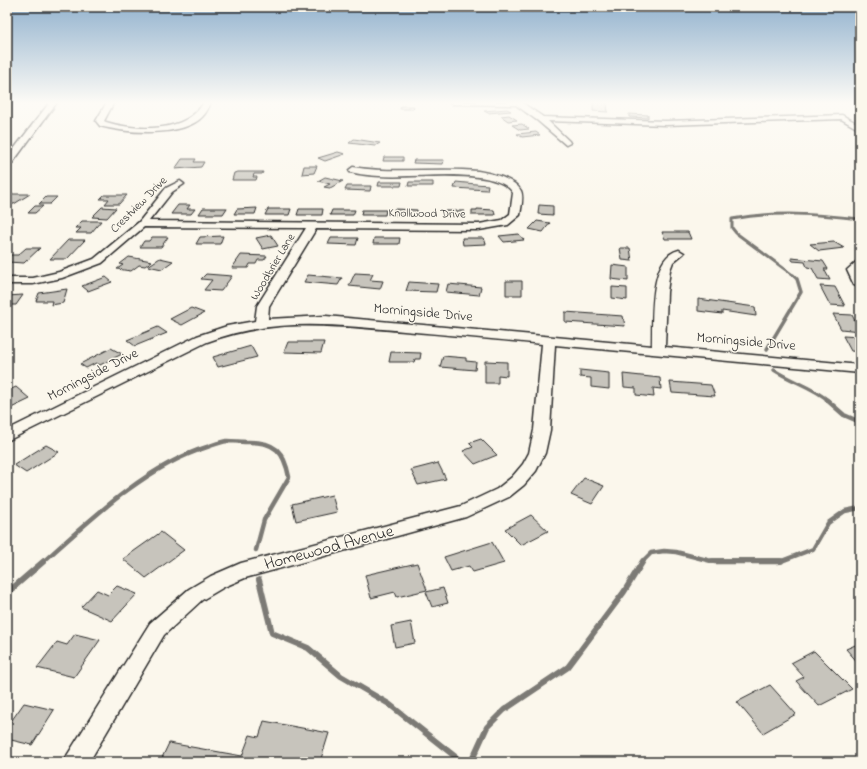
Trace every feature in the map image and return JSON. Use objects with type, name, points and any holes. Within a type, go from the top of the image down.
[{"type":"street","points":[[7,164],[27,138]]},
{"type":"street","points":[[561,138],[566,143]]},
{"type":"street","name":"Knollwood Drive","points":[[142,224],[489,227],[505,223],[515,215],[518,192],[510,184],[497,178],[469,174],[371,173],[353,170]]},
{"type":"street","name":"Crestview Drive","points":[[7,281],[48,278],[88,266],[106,255],[142,224],[169,190],[180,184]]},
{"type":"street","name":"Woodbrier Lane","points":[[262,324],[261,314],[263,306],[313,226]]},
{"type":"street","points":[[658,350],[664,270],[666,263],[679,253]]},
{"type":"street","points":[[860,264],[853,270],[854,275],[860,285]]},
{"type":"street","name":"Morningside Drive","points":[[7,436],[202,339],[234,328],[305,319],[860,368]]},
{"type":"street","name":"Homewood Avenue","points":[[76,762],[157,629],[174,610],[206,587],[241,570],[466,511],[503,493],[518,481],[530,467],[542,430],[550,341]]},
{"type":"building","points":[[354,139],[380,143],[375,146],[349,143]]},
{"type":"building","points":[[338,152],[345,154],[325,161],[318,158]]},
{"type":"building","points":[[384,157],[403,157],[403,161],[383,161]]},
{"type":"building","points":[[182,159],[196,159],[194,162],[204,162],[201,167],[175,169]]},
{"type":"building","points":[[414,160],[444,160],[443,164],[413,163]]},
{"type":"building","points":[[304,166],[317,166],[314,173],[302,174]]},
{"type":"building","points":[[263,172],[262,174],[254,174],[253,177],[257,177],[256,180],[232,180],[234,173]]},
{"type":"building","points":[[325,177],[343,181],[330,188],[324,187],[330,184],[318,181]]},
{"type":"building","points":[[379,182],[402,182],[401,186],[378,186]]},
{"type":"building","points":[[409,182],[433,182],[433,186],[408,186]]},
{"type":"building","points":[[456,182],[488,185],[487,190],[454,188]]},
{"type":"building","points":[[347,186],[371,186],[370,191],[345,190]]},
{"type":"building","points":[[7,194],[30,194],[14,204],[7,204]]},
{"type":"building","points":[[104,195],[127,195],[119,204],[105,204],[109,199],[100,199]]},
{"type":"building","points":[[46,197],[57,197],[50,204],[39,204]]},
{"type":"building","points":[[178,205],[190,205],[187,209],[195,209],[191,214],[171,214]]},
{"type":"building","points":[[539,205],[553,206],[553,215],[538,214]]},
{"type":"building","points":[[35,206],[43,206],[35,213],[28,213]]},
{"type":"building","points":[[102,207],[116,208],[107,218],[92,217]]},
{"type":"building","points":[[203,208],[227,208],[223,214],[199,214]]},
{"type":"building","points":[[257,208],[255,214],[234,214],[237,209]]},
{"type":"building","points":[[268,209],[291,209],[289,215],[265,215]]},
{"type":"building","points":[[299,209],[323,209],[322,215],[297,215]]},
{"type":"building","points":[[394,209],[417,210],[417,215],[393,215]]},
{"type":"building","points":[[332,210],[355,210],[353,215],[330,215]]},
{"type":"building","points":[[362,210],[386,210],[385,215],[361,215]]},
{"type":"building","points":[[472,210],[494,210],[495,215],[472,215]]},
{"type":"building","points":[[445,211],[464,211],[464,216],[445,216]]},
{"type":"building","points":[[82,221],[101,221],[91,233],[76,233],[81,228],[75,228]]},
{"type":"building","points":[[537,221],[550,223],[543,232],[529,229]]},
{"type":"building","points":[[662,232],[688,232],[691,239],[665,239]]},
{"type":"building","points":[[519,234],[524,240],[504,242],[499,236]]},
{"type":"building","points":[[271,235],[278,246],[263,249],[256,238]]},
{"type":"building","points":[[223,236],[220,244],[196,244],[200,237]]},
{"type":"building","points":[[152,237],[168,237],[161,247],[140,247],[144,241],[149,241]]},
{"type":"building","points":[[331,238],[358,238],[356,245],[328,244]]},
{"type":"building","points":[[374,238],[400,238],[399,244],[373,244]]},
{"type":"building","points":[[462,238],[484,238],[486,244],[463,245]]},
{"type":"building","points":[[68,240],[85,240],[67,259],[50,259]]},
{"type":"building","points":[[834,242],[844,248],[819,251],[810,244]]},
{"type":"building","points":[[26,248],[40,248],[24,263],[7,262],[7,255],[18,255]]},
{"type":"building","points":[[620,248],[630,248],[632,261],[622,260]]},
{"type":"building","points":[[241,255],[267,256],[264,260],[258,260],[256,264],[250,264],[248,268],[232,268]]},
{"type":"building","points":[[129,257],[152,261],[145,266],[139,265],[131,271],[117,269],[123,265],[120,264]]},
{"type":"building","points":[[160,258],[173,261],[162,269],[148,266]]},
{"type":"building","points":[[791,258],[823,261],[828,269],[824,269],[830,280],[818,279],[812,268],[807,267],[805,262],[793,261]]},
{"type":"building","points":[[612,265],[628,267],[628,281],[611,279]]},
{"type":"building","points":[[355,273],[373,274],[370,280],[383,281],[380,289],[349,286]]},
{"type":"building","points":[[206,274],[232,276],[221,291],[204,290],[212,280],[201,279]]},
{"type":"building","points":[[308,275],[342,278],[338,285],[304,282]]},
{"type":"building","points":[[106,277],[112,282],[88,291],[82,286]]},
{"type":"building","points":[[506,281],[522,281],[522,295],[506,295]]},
{"type":"building","points":[[409,282],[438,284],[436,292],[406,291]]},
{"type":"building","points":[[448,284],[481,287],[479,295],[446,292]]},
{"type":"building","points":[[820,286],[835,287],[845,306],[830,305]]},
{"type":"building","points":[[612,287],[627,288],[627,300],[612,298]]},
{"type":"building","points":[[67,289],[63,303],[51,305],[52,301],[36,301],[39,293]]},
{"type":"building","points":[[23,295],[16,305],[7,305],[7,296]]},
{"type":"building","points":[[698,299],[755,307],[756,316],[722,311],[722,314],[698,311]]},
{"type":"building","points":[[191,308],[204,313],[182,325],[170,319]]},
{"type":"building","points":[[565,312],[623,316],[625,326],[565,322]]},
{"type":"building","points":[[833,314],[852,315],[860,331],[841,329]]},
{"type":"building","points":[[158,327],[167,333],[135,346],[127,340]]},
{"type":"building","points":[[843,336],[860,337],[860,352],[851,351]]},
{"type":"building","points":[[288,342],[324,342],[321,353],[284,352]]},
{"type":"building","points":[[251,346],[257,357],[218,367],[213,357]]},
{"type":"building","points":[[111,348],[122,354],[100,365],[96,363],[86,368],[80,364]]},
{"type":"building","points":[[391,352],[421,353],[420,359],[415,359],[414,362],[389,362]]},
{"type":"building","points":[[443,356],[466,358],[466,361],[476,362],[475,370],[440,367]]},
{"type":"building","points":[[485,361],[507,362],[507,376],[498,375],[498,383],[485,383]]},
{"type":"building","points":[[580,370],[609,373],[609,389],[591,387],[591,378],[580,377]]},
{"type":"building","points":[[623,374],[660,378],[661,389],[653,388],[654,397],[636,395],[636,388],[624,387]]},
{"type":"building","points":[[670,382],[711,385],[715,396],[672,393]]},
{"type":"building","points":[[16,387],[30,399],[7,410],[7,391]]},
{"type":"building","points":[[481,439],[497,455],[475,464],[463,451],[473,447],[469,443]]},
{"type":"building","points":[[46,445],[59,452],[26,473],[14,465]]},
{"type":"building","points":[[438,463],[446,479],[418,485],[411,470]]},
{"type":"building","points":[[584,478],[604,486],[592,504],[571,495]]},
{"type":"building","points":[[332,495],[337,512],[296,521],[292,504]]},
{"type":"building","points":[[531,515],[548,531],[521,545],[505,529]]},
{"type":"building","points":[[161,532],[184,550],[146,578],[123,559]]},
{"type":"building","points":[[492,542],[504,563],[473,572],[469,566],[451,571],[444,557]]},
{"type":"building","points":[[417,563],[427,590],[397,597],[395,592],[371,598],[365,575]]},
{"type":"building","points":[[117,586],[137,594],[112,621],[81,607],[97,590],[108,595]]},
{"type":"building","points":[[443,588],[448,603],[432,607],[426,592]]},
{"type":"building","points":[[411,622],[415,643],[395,647],[391,626]]},
{"type":"building","points":[[75,634],[100,640],[74,677],[37,668],[57,642],[67,645]]},
{"type":"building","points":[[860,643],[860,665],[846,649]]},
{"type":"building","points":[[814,651],[852,689],[819,706],[796,681],[804,677],[791,663]]},
{"type":"building","points":[[770,685],[796,714],[763,733],[737,702]]},
{"type":"building","points":[[24,703],[54,710],[32,745],[7,739],[7,727]]},
{"type":"building","points":[[264,721],[329,733],[320,762],[160,762],[169,743],[242,756],[250,735],[259,737]]},
{"type":"waterway","points":[[794,276],[736,233],[732,228],[732,219],[748,216],[780,214],[860,219]]},
{"type":"waterway","points":[[767,349],[801,292],[797,279],[794,276]]},
{"type":"waterway","points":[[774,370],[816,392],[829,401]]},
{"type":"waterway","points":[[827,400],[844,415],[860,422]]},
{"type":"waterway","points":[[43,562],[99,512],[162,467],[184,456],[214,444],[227,441],[258,442],[272,446],[281,454],[287,468],[289,477],[264,520],[256,550]]},
{"type":"waterway","points":[[643,561],[651,553],[664,551],[676,552],[715,562],[779,562],[813,549],[828,523],[845,511],[860,508]]},
{"type":"waterway","points":[[7,593],[44,561]]},
{"type":"waterway","points":[[471,762],[487,727],[504,710],[568,667],[624,592],[643,561]]},
{"type":"waterway","points":[[712,561],[781,561]]},
{"type":"waterway","points":[[259,580],[272,633],[308,648],[341,676],[389,704],[462,762]]}]
